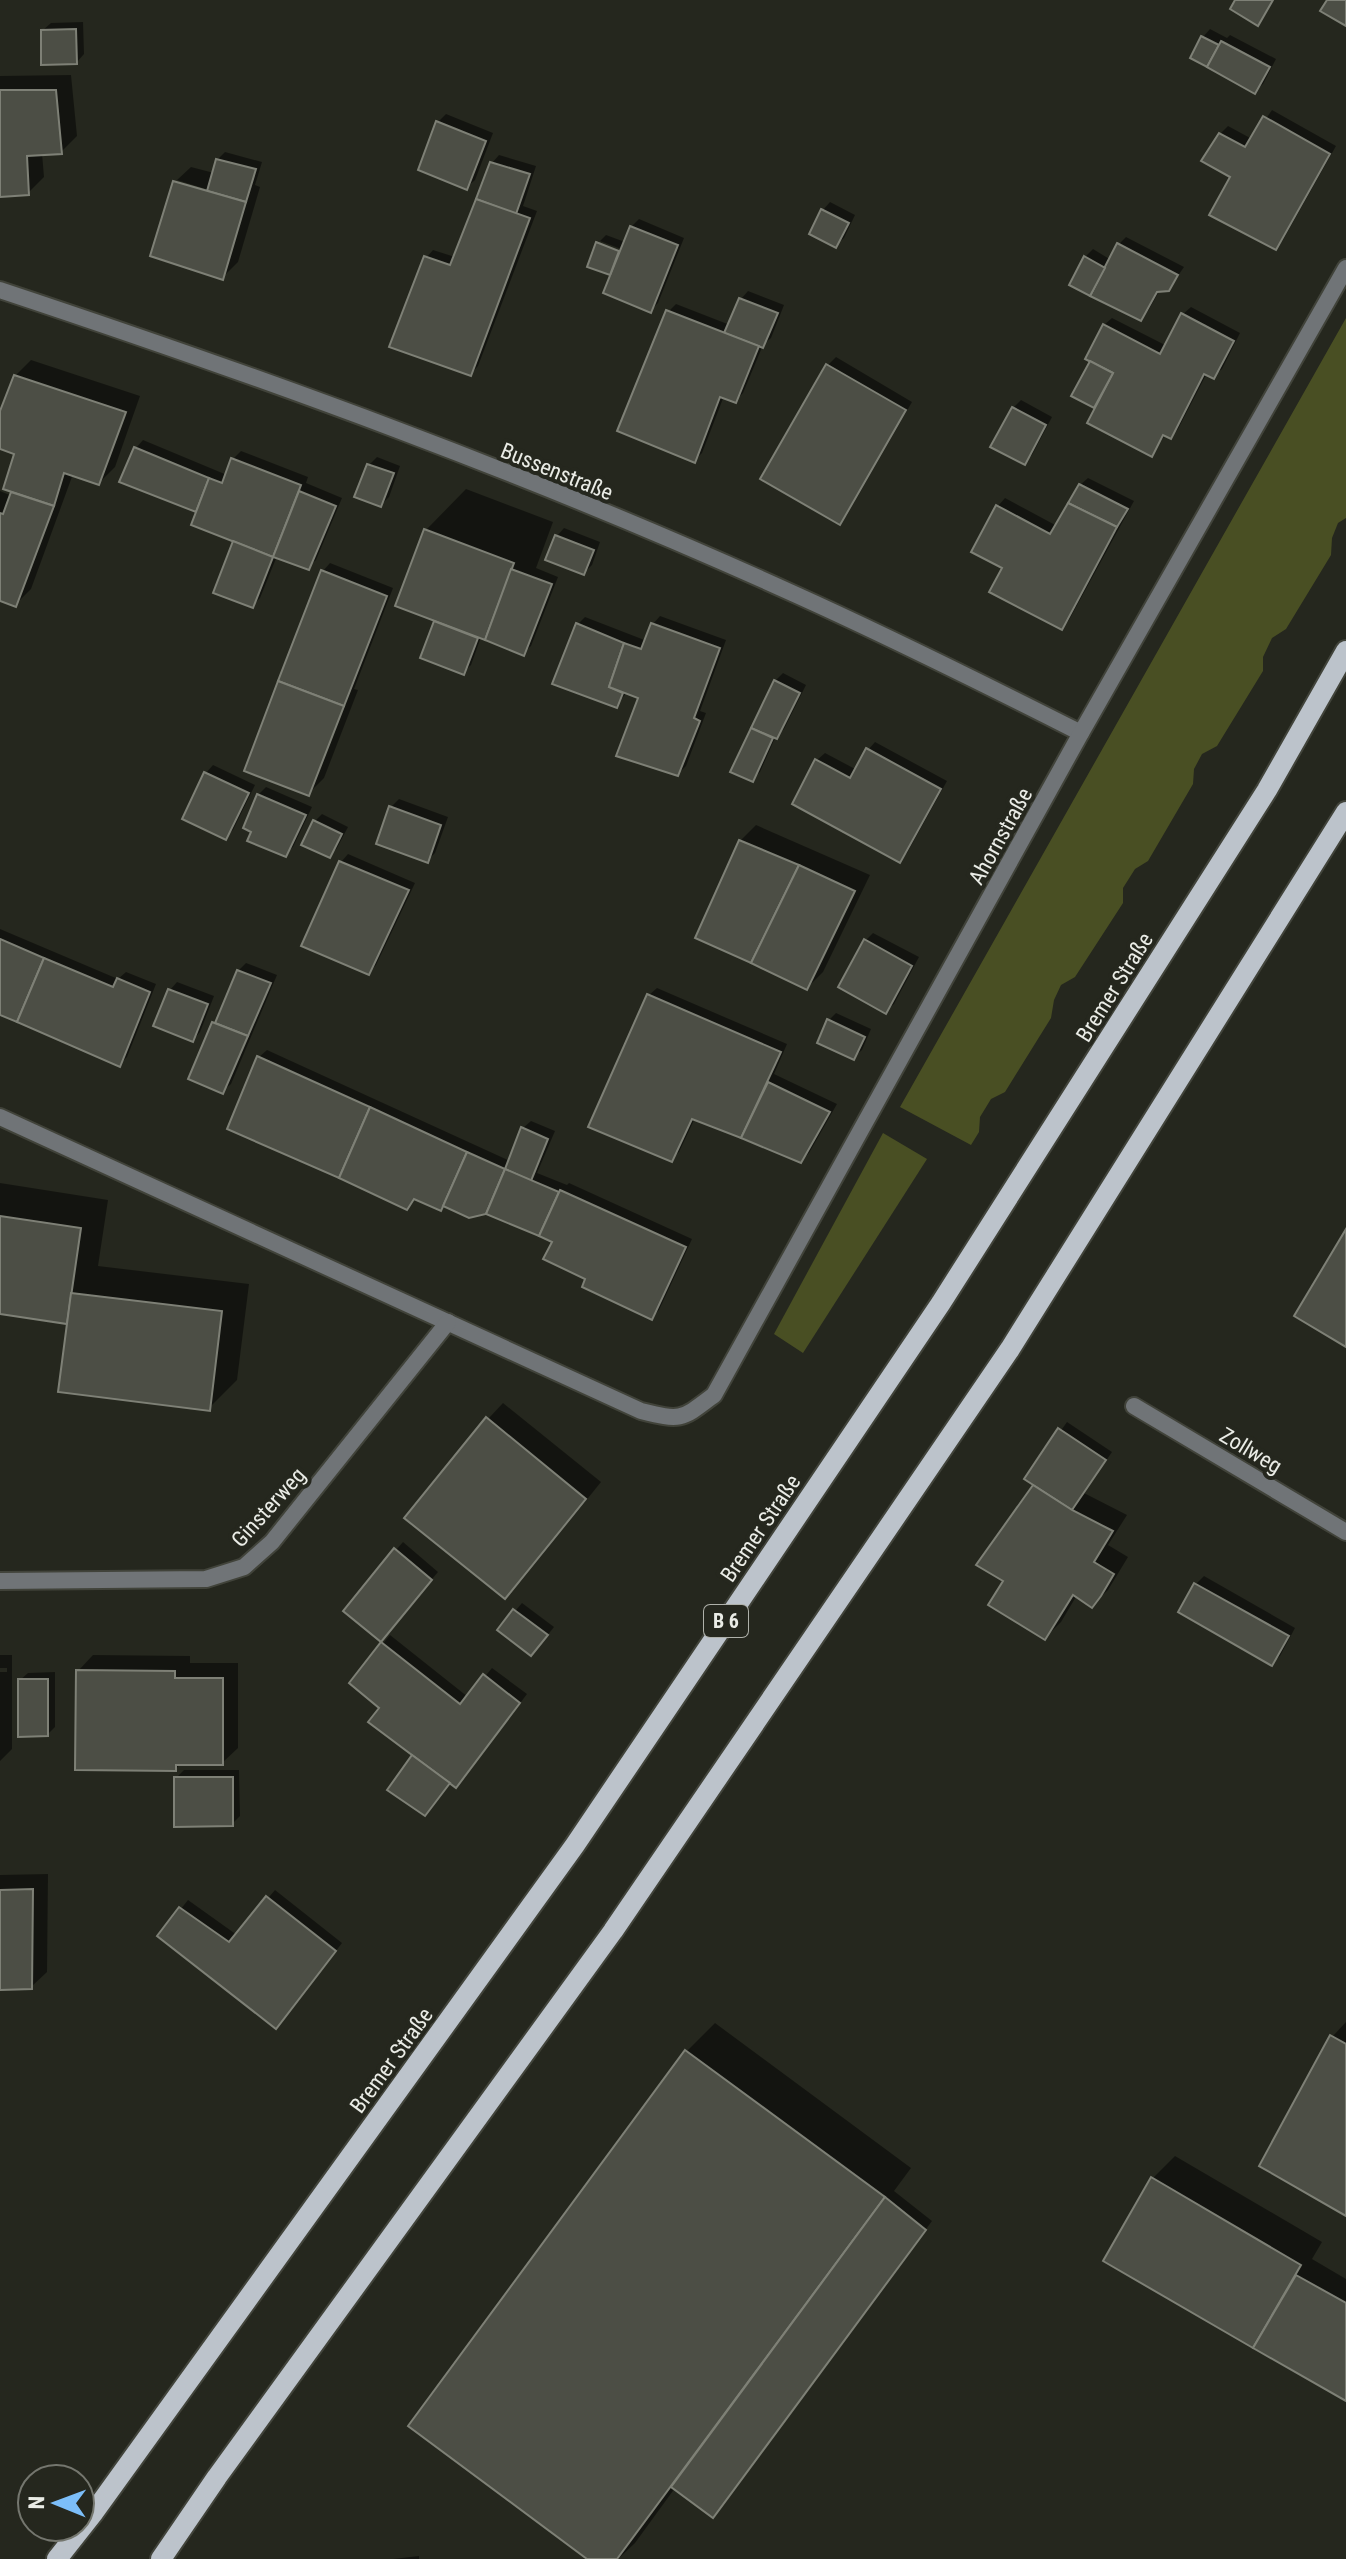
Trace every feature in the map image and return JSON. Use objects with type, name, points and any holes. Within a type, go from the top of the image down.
[{"type":"main road","name":"Bremer Straße","points":[[57,2559],[575,1845],[941,1303],[1267,790],[1346,651]]},
{"type":"main road","points":[[161,2559],[613,1931],[1010,1349],[1346,812]]},
{"type":"street","name":"Ahornstraße","points":[[448,1322],[641,1411],[671,1419],[685,1417],[714,1395],[1081,733],[1346,268]]},
{"type":"street","name":"Bussenstraße","points":[[0,290],[270,382],[636,526],[805,599],[1081,733]]},
{"type":"street","points":[[0,1117],[448,1322]]},
{"type":"street","name":"Ginsterweg","points":[[0,1581],[206,1579],[244,1567],[272,1542],[448,1322]]},
{"type":"street","name":"Zollweg","points":[[1134,1406],[1346,1532]]},
{"type":"green space","points":[[1346,318],[1346,518],[1338,523],[1332,538],[1331,555],[1286,629],[1272,638],[1263,657],[1263,671],[1217,746],[1202,754],[1194,769],[1193,784],[1148,861],[1135,869],[1123,888],[1123,903],[1075,977],[1061,985],[1051,1018],[1005,1092],[991,1099],[980,1117],[979,1132],[971,1145],[900,1107]]},
{"type":"green space","points":[[883,1133],[927,1159],[803,1353],[774,1334]]},
{"type":"building","points":[[1235,0],[1273,0],[1258,26],[1230,9]]},
{"type":"building","points":[[1327,0],[1346,0],[1346,26],[1320,11]]},
{"type":"building","points":[[76,29],[77,64],[41,65],[41,30]]},
{"type":"building","points":[[1201,36],[1219,45],[1207,67],[1190,58]]},
{"type":"building","points":[[1221,41],[1270,67],[1255,94],[1207,67]]},
{"type":"building","points":[[0,90],[56,90],[62,154],[27,156],[29,195],[0,197]]},
{"type":"building","points":[[1263,116],[1330,154],[1276,250],[1209,215],[1230,177],[1201,161],[1219,133],[1245,147]]},
{"type":"building","points":[[436,121],[486,141],[467,190],[418,170]]},
{"type":"building","points":[[216,159],[256,169],[246,202],[207,191]]},
{"type":"building","points":[[490,162],[530,174],[516,214],[476,199]]},
{"type":"building","points":[[173,181],[246,202],[223,280],[150,256]]},
{"type":"building","points":[[476,199],[530,218],[471,376],[389,347],[424,256],[450,265]]},
{"type":"building","points":[[821,209],[849,223],[836,248],[809,234]]},
{"type":"building","points":[[630,226],[678,245],[651,313],[603,293]]},
{"type":"building","points":[[596,242],[619,251],[610,275],[587,267]]},
{"type":"building","points":[[1117,243],[1178,275],[1169,291],[1157,292],[1141,321],[1090,296]]},
{"type":"building","points":[[1084,256],[1105,268],[1090,296],[1069,285]]},
{"type":"building","points":[[739,298],[778,313],[763,348],[724,333]]},
{"type":"building","points":[[666,310],[759,346],[736,403],[720,397],[695,463],[617,431]]},
{"type":"building","points":[[1181,313],[1234,341],[1214,379],[1204,374],[1171,439],[1163,435],[1152,457],[1087,423],[1113,373],[1085,359],[1103,324],[1160,354]]},
{"type":"building","points":[[1090,361],[1113,373],[1094,408],[1071,396]]},
{"type":"building","points":[[826,364],[906,410],[840,525],[760,479]]},
{"type":"building","points":[[14,375],[126,412],[99,485],[64,473],[54,506],[3,489],[14,454],[0,449],[0,411]]},
{"type":"building","points":[[1012,407],[1046,425],[1025,465],[990,447]]},
{"type":"building","points":[[134,447],[209,478],[196,512],[119,482]]},
{"type":"building","points":[[231,458],[301,485],[273,557],[191,525],[209,478],[222,483]]},
{"type":"building","points":[[367,464],[394,473],[381,507],[354,497]]},
{"type":"building","points":[[1079,484],[1128,509],[1117,527],[1068,503]]},
{"type":"building","points":[[299,491],[336,506],[309,570],[273,557]]},
{"type":"building","points":[[11,492],[54,506],[16,607],[0,601],[0,513],[3,514]]},
{"type":"building","points":[[1068,503],[1117,527],[1062,630],[989,592],[1002,568],[971,552],[996,505],[1050,534]]},
{"type":"building","points":[[424,529],[514,563],[485,640],[395,606]]},
{"type":"building","points":[[555,535],[594,550],[584,575],[545,560]]},
{"type":"building","points":[[233,541],[273,557],[253,608],[213,593]]},
{"type":"building","points":[[511,569],[552,584],[524,656],[485,640]]},
{"type":"building","points":[[321,570],[387,596],[344,706],[278,681]]},
{"type":"building","points":[[434,621],[478,638],[464,675],[420,658]]},
{"type":"building","points":[[576,623],[624,643],[609,687],[623,693],[617,708],[552,684]]},
{"type":"building","points":[[651,623],[720,648],[694,718],[700,721],[678,776],[616,756],[638,698],[609,687],[624,643],[641,649]]},
{"type":"building","points":[[774,680],[800,693],[777,739],[751,728]]},
{"type":"building","points":[[278,681],[344,706],[309,796],[244,771]]},
{"type":"building","points":[[751,728],[773,738],[753,782],[730,772]]},
{"type":"building","points":[[866,748],[941,789],[900,863],[792,804],[815,759],[850,778]]},
{"type":"building","points":[[204,772],[249,793],[226,840],[182,819]]},
{"type":"building","points":[[257,794],[306,815],[286,857],[247,841],[251,832],[243,828]]},
{"type":"building","points":[[389,806],[441,825],[428,863],[376,844]]},
{"type":"building","points":[[313,820],[342,834],[330,858],[301,845]]},
{"type":"building","points":[[739,840],[799,865],[751,963],[695,938]]},
{"type":"building","points":[[339,861],[409,890],[369,975],[301,946]]},
{"type":"building","points":[[799,865],[855,891],[807,990],[751,963]]},
{"type":"building","points":[[0,939],[44,958],[17,1022],[0,1015]]},
{"type":"building","points":[[864,939],[912,966],[886,1014],[838,987]]},
{"type":"building","points":[[44,958],[113,987],[117,978],[150,992],[120,1067],[17,1022]]},
{"type":"building","points":[[237,970],[271,983],[248,1036],[215,1023]]},
{"type":"building","points":[[168,989],[208,1004],[193,1042],[153,1026]]},
{"type":"building","points":[[647,994],[781,1052],[741,1138],[692,1119],[672,1162],[588,1127]]},
{"type":"building","points":[[827,1019],[865,1037],[854,1060],[817,1043]]},
{"type":"building","points":[[212,1022],[248,1036],[223,1094],[188,1079]]},
{"type":"building","points":[[257,1056],[370,1107],[339,1178],[227,1129]]},
{"type":"building","points":[[768,1082],[830,1112],[801,1163],[741,1138]]},
{"type":"building","points":[[370,1107],[467,1152],[441,1211],[414,1199],[407,1210],[339,1178]]},
{"type":"building","points":[[521,1127],[548,1139],[531,1181],[505,1169]]},
{"type":"building","points":[[467,1152],[505,1169],[486,1214],[469,1218],[443,1206]]},
{"type":"building","points":[[505,1169],[559,1192],[539,1236],[486,1214]]},
{"type":"building","points":[[560,1190],[686,1247],[652,1320],[582,1287],[585,1279],[543,1259],[552,1242],[539,1236]]},
{"type":"building","points":[[0,1216],[81,1228],[67,1324],[0,1314]]},
{"type":"building","points":[[1346,1229],[1346,1347],[1294,1316]]},
{"type":"building","points":[[71,1293],[222,1311],[210,1411],[58,1392]]},
{"type":"building","points":[[486,1417],[586,1499],[505,1599],[404,1518]]},
{"type":"building","points":[[1058,1428],[1106,1460],[1072,1510],[1024,1479]]},
{"type":"building","points":[[1033,1485],[1113,1531],[1094,1562],[1114,1574],[1101,1596],[1092,1608],[1073,1595],[1045,1640],[988,1605],[1003,1581],[976,1565]]},
{"type":"building","points":[[394,1548],[432,1580],[381,1642],[343,1611]]},
{"type":"building","points":[[1194,1583],[1289,1636],[1272,1666],[1178,1612]]},
{"type":"building","points":[[513,1609],[548,1635],[531,1656],[497,1630]]},
{"type":"building","points":[[381,1642],[460,1704],[483,1674],[520,1703],[456,1788],[368,1722],[379,1708],[349,1683]]},
{"type":"building","points":[[76,1670],[175,1671],[175,1678],[223,1678],[223,1765],[176,1765],[176,1771],[75,1770]]},
{"type":"building","points":[[18,1679],[48,1679],[48,1736],[18,1737]]},
{"type":"building","points":[[412,1755],[450,1783],[425,1816],[387,1790]]},
{"type":"building","points":[[174,1777],[233,1777],[233,1826],[174,1827]]},
{"type":"building","points":[[33,1889],[32,1989],[0,1990],[0,1890]]},
{"type":"building","points":[[266,1896],[336,1951],[276,2029],[157,1936],[179,1907],[229,1942]]},
{"type":"building","points":[[1330,2035],[1346,2044],[1346,2216],[1259,2166]]},
{"type":"building","points":[[685,2050],[885,2197],[617,2559],[587,2559],[408,2426]]},
{"type":"building","points":[[1151,2177],[1301,2265],[1253,2348],[1103,2261]]},
{"type":"building","points":[[885,2197],[926,2230],[713,2518],[671,2487]]},
{"type":"building","points":[[1296,2275],[1346,2303],[1346,2401],[1253,2348]]}]
